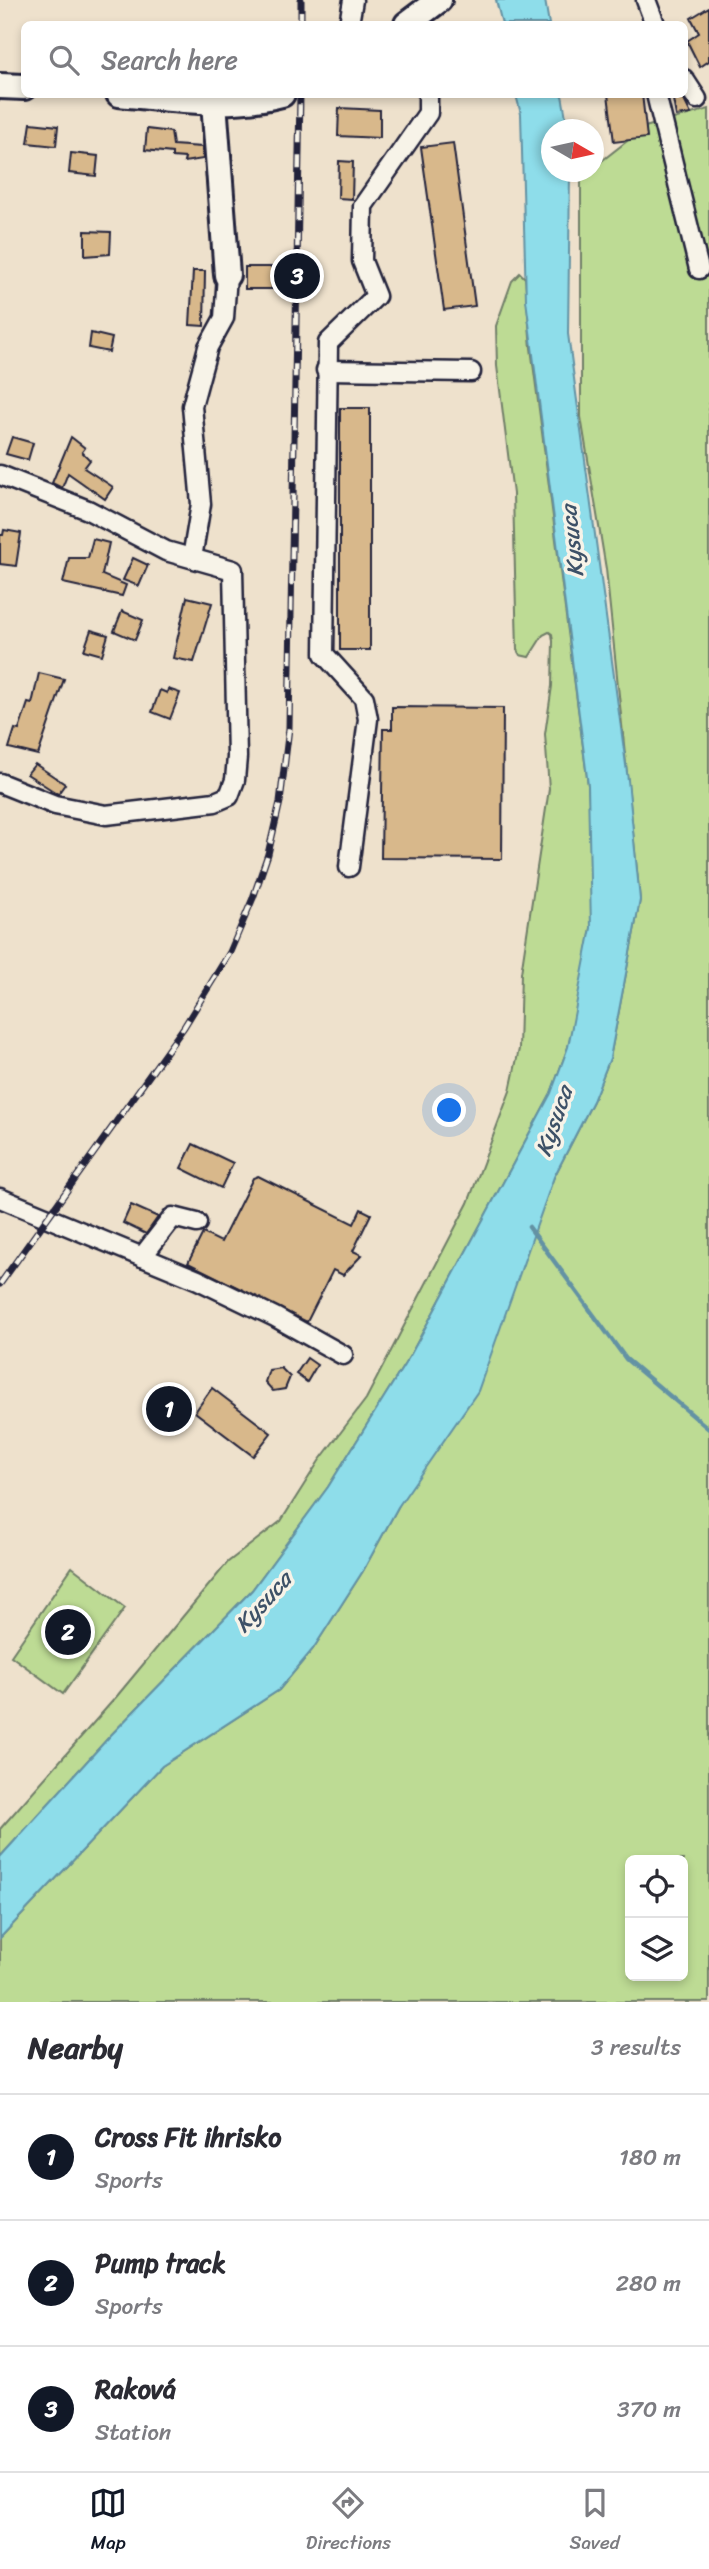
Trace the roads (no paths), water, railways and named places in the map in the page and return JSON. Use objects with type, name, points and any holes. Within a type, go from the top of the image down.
[{"type":"street","points":[[350,21],[353,0]]},
{"type":"street","points":[[416,21],[439,0]]},
{"type":"street","points":[[646,0],[654,21]]},
{"type":"street","points":[[688,85],[697,99]]},
{"type":"street","points":[[0,86],[21,87]]},
{"type":"street","points":[[166,98],[214,102],[268,98]]},
{"type":"street","points":[[349,867],[368,719],[364,698],[324,654],[328,343],[376,296],[362,261],[363,206],[428,113],[428,98]]},
{"type":"street","points":[[657,98],[699,269]]},
{"type":"street","points":[[192,558],[201,504],[192,406],[208,347],[224,318],[227,275],[214,102]]},
{"type":"street","points":[[326,370],[471,372]]},
{"type":"street","points":[[0,475],[88,510],[166,551],[233,570],[237,757],[235,780],[229,796],[215,802],[106,815],[55,805],[0,783]]},
{"type":"street","points":[[0,1198],[142,1256],[275,1317],[343,1355]]},
{"type":"street","points":[[142,1256],[173,1217],[197,1223]]},
{"type":"water","points":[[496,0],[545,0],[548,21],[501,21]]},
{"type":"water","name":"Kysuca","points":[[517,98],[563,98],[566,119],[541,119],[541,182],[570,182],[568,334],[628,780],[640,900],[610,1058],[593,1101],[554,1177],[478,1391],[398,1507],[363,1571],[313,1649],[279,1690],[162,1766],[0,1938],[0,1857],[110,1736],[252,1590],[328,1487],[411,1354],[551,1093],[568,1047],[591,928],[588,785],[526,300],[521,114]]},
{"type":"waterway","points":[[529,1227],[626,1359],[709,1429]]},
{"type":"railway","points":[[301,0],[301,21]]},
{"type":"railway","points":[[0,1284],[184,1027],[230,952],[268,854],[280,802],[289,728],[300,98]]},
{"type":"place","name":"Raková","points":[[297,276]]},
{"type":"place","name":"Cross Fit ihrisko","points":[[169,1409]]},
{"type":"place","name":"Pump track","points":[[68,1632]]}]
